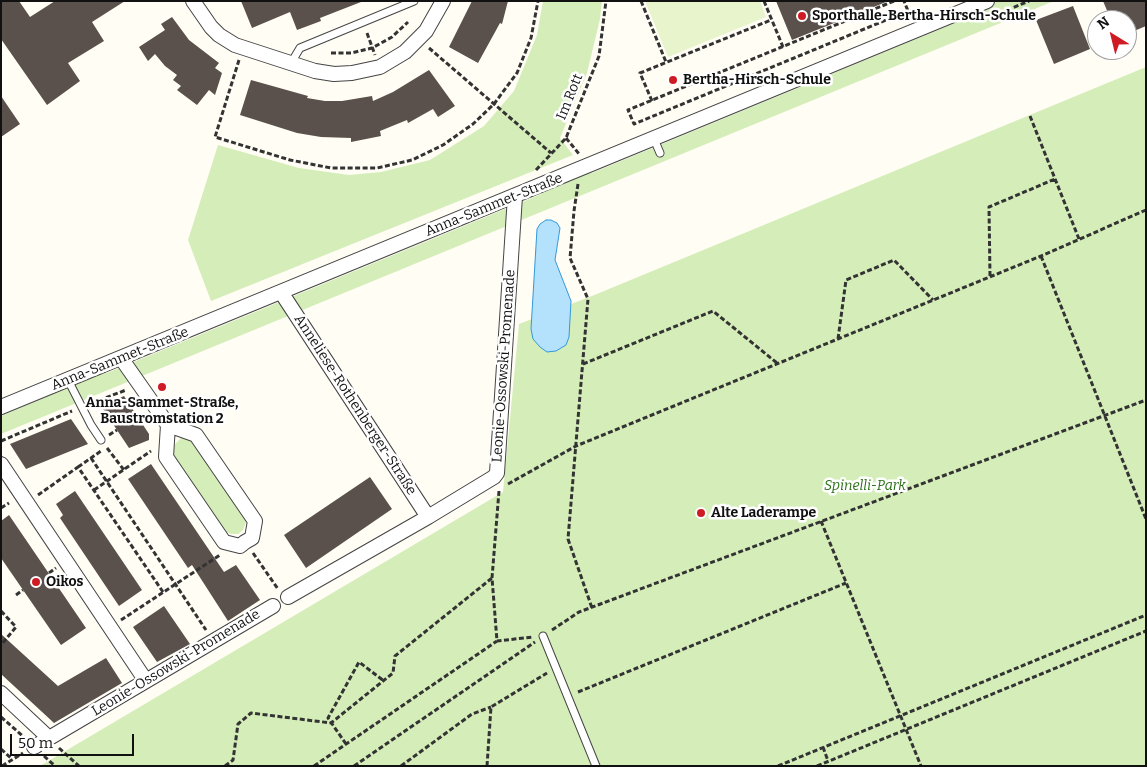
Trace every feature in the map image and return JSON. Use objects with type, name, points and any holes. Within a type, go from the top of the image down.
[{"type":"street","points":[[193,1],[204,19],[215,31],[242,48],[314,71],[334,74],[352,73],[380,67],[405,52],[419,40],[432,22],[443,1]]},
{"type":"street","name":"Anna-Sammet-Straße","points":[[1,407],[987,1]]},
{"type":"street","name":"Leonie-Ossowski-Promenade","points":[[284,594],[428,517],[494,477],[496,473],[515,196]]},
{"type":"street","name":"Anneliese-Rothenberger-Straße","points":[[281,292],[428,517]]},
{"type":"street","points":[[121,358],[168,425],[196,435],[255,521],[252,538],[240,546],[224,542],[166,457],[168,425]]},
{"type":"street","points":[[1,464],[146,681]]},
{"type":"street","name":"Leonie-Ossowski-Promenade","points":[[34,747],[273,606]]},
{"type":"street","points":[[1,693],[49,738]]},
{"type":"lane","points":[[291,64],[300,48],[414,1]]},
{"type":"lane","points":[[654,139],[660,153]]},
{"type":"lane","points":[[68,380],[91,425],[101,440]]},
{"type":"lane","points":[[543,636],[596,766]]},
{"type":"path","points":[[242,48],[215,137],[290,160],[331,168],[377,168],[412,160],[442,145],[473,124],[494,104],[517,73],[531,38],[538,1]]},
{"type":"path","name":"Im Rott","points":[[532,189],[532,174],[566,138],[598,56],[606,1]]},
{"type":"path","points":[[641,1],[666,62]]},
{"type":"path","points":[[764,1],[782,48]]},
{"type":"path","points":[[894,1],[628,110],[634,124],[908,11],[904,1]]},
{"type":"path","points":[[652,101],[640,73],[771,20]]},
{"type":"path","points":[[330,53],[351,53],[372,48],[392,37],[408,22]]},
{"type":"path","points":[[363,23],[380,67]]},
{"type":"path","points":[[419,40],[551,153]]},
{"type":"path","points":[[1030,116],[1079,239]]},
{"type":"path","points":[[566,138],[580,155],[585,167]]},
{"type":"path","points":[[990,276],[989,207],[1055,179]]},
{"type":"path","points":[[577,187],[570,258],[588,299],[568,539],[592,608]]},
{"type":"path","points":[[518,479],[576,446],[1041,256],[1146,210]]},
{"type":"path","points":[[1041,256],[1146,520]]},
{"type":"path","points":[[838,338],[846,280],[886,263],[894,260],[932,300]]},
{"type":"path","points":[[582,364],[713,310],[777,363]]},
{"type":"path","points":[[354,766],[579,612],[1146,400]]},
{"type":"path","points":[[27,503],[106,447],[124,470]]},
{"type":"path","points":[[94,490],[157,447],[166,448]]},
{"type":"path","points":[[91,458],[214,641]]},
{"type":"path","points":[[78,466],[163,592]]},
{"type":"path","points":[[497,641],[492,578],[500,489]]},
{"type":"path","points":[[820,521],[921,766]]},
{"type":"path","points":[[245,542],[284,594]]},
{"type":"path","points":[[111,627],[222,553],[231,544]]},
{"type":"path","points":[[225,766],[233,760],[238,724],[251,713],[331,723],[393,673],[395,656],[492,578]]},
{"type":"path","points":[[568,696],[846,583]]},
{"type":"path","points":[[16,595],[23,590]]},
{"type":"path","points":[[1,611],[16,627],[1,645]]},
{"type":"path","points":[[778,766],[1146,615]]},
{"type":"path","points":[[817,766],[1146,631]]},
{"type":"path","points":[[314,766],[497,641],[543,636]]},
{"type":"path","points":[[346,744],[328,718],[359,662],[384,681]]},
{"type":"path","points":[[402,766],[472,714],[491,707],[545,674],[557,669]]},
{"type":"path","points":[[487,766],[491,707]]},
{"type":"path","points":[[1,717],[34,747],[2,766]]},
{"type":"path","points":[[49,738],[79,766]]},
{"type":"path","points":[[823,747],[828,761]]},
{"type":"path","points":[[1,749],[12,759]]},
{"type":"green space","points":[[543,1],[602,1],[600,19],[587,73],[560,138],[573,155],[211,301],[188,240],[218,145],[299,168],[349,175],[381,172],[430,160],[484,126],[514,91],[537,35]]},
{"type":"green space","points":[[645,1],[760,1],[766,17],[668,57]]},
{"type":"green space","points":[[988,1],[1054,1],[1,434],[1,416],[44,398],[55,391],[97,374],[107,373],[539,195],[548,189],[583,174],[592,173],[991,8]]},
{"type":"green space","name":"Spinelli-Park","points":[[1146,67],[1146,766],[40,766],[503,492],[519,324],[592,296]]},
{"type":"green space","points":[[181,438],[191,439],[245,517],[246,522],[243,530],[238,534],[224,531],[173,457],[174,445]]},
{"type":"water","points":[[546,220],[557,223],[560,228],[555,260],[571,301],[569,337],[566,345],[556,351],[547,352],[533,339],[531,329],[537,229]]},
{"type":"building","points":[[1,1],[19,1],[30,17],[55,1],[125,1],[92,22],[104,41],[68,63],[80,81],[47,105],[1,39]]},
{"type":"building","points":[[241,1],[361,2],[320,18],[321,21],[297,30],[290,12],[252,28]]},
{"type":"building","points":[[472,1],[508,1],[502,24],[500,23],[478,63],[449,47]]},
{"type":"building","points":[[776,1],[885,1],[886,2],[792,40]]},
{"type":"building","points":[[1103,1],[1146,1],[1146,26],[1137,30],[1137,10],[1107,10]]},
{"type":"building","points":[[1073,6],[1087,41],[1087,50],[1054,64],[1036,20]]},
{"type":"building","points":[[172,17],[189,40],[219,63],[215,68],[222,73],[215,95],[209,90],[197,105],[177,90],[181,86],[173,80],[177,75],[165,66],[155,54],[148,61],[139,47],[165,30],[161,24]]},
{"type":"building","points":[[429,70],[455,106],[438,117],[433,109],[408,123],[407,120],[380,131],[381,136],[351,142],[351,138],[321,137],[297,133],[240,115],[251,80],[308,96],[307,98],[342,101],[372,96],[373,101],[393,92]]},
{"type":"building","points":[[1,96],[20,124],[1,137]]},
{"type":"building","points":[[124,396],[149,434],[149,440],[129,448],[101,406]]},
{"type":"building","points":[[71,419],[88,444],[26,469],[10,444]]},
{"type":"building","points":[[151,464],[224,572],[236,565],[260,600],[228,621],[192,565],[188,568],[128,479]]},
{"type":"building","points":[[370,477],[392,509],[306,568],[284,535]]},
{"type":"building","points":[[75,491],[142,590],[119,606],[60,518],[63,515],[56,504]]},
{"type":"building","name":"Oikos","points":[[9,515],[86,628],[61,645],[1,558],[1,521]]},
{"type":"building","points":[[164,606],[190,644],[157,662],[133,627]]},
{"type":"building","points":[[1,634],[58,686],[106,658],[122,683],[54,723],[1,674]]},
{"type":"place","name":"Sporthalle-Bertha-Hirsch-Schule","points":[[802,16]]},
{"type":"place","name":"Bertha-Hirsch-Schule","points":[[673,80]]},
{"type":"place","name":"Anna-Sammet-Straße, Baustromstation 2","points":[[162,387]]},
{"type":"place","name":"Alte Laderampe","points":[[701,513]]},
{"type":"place","name":"Oikos","points":[[36,582]]}]
